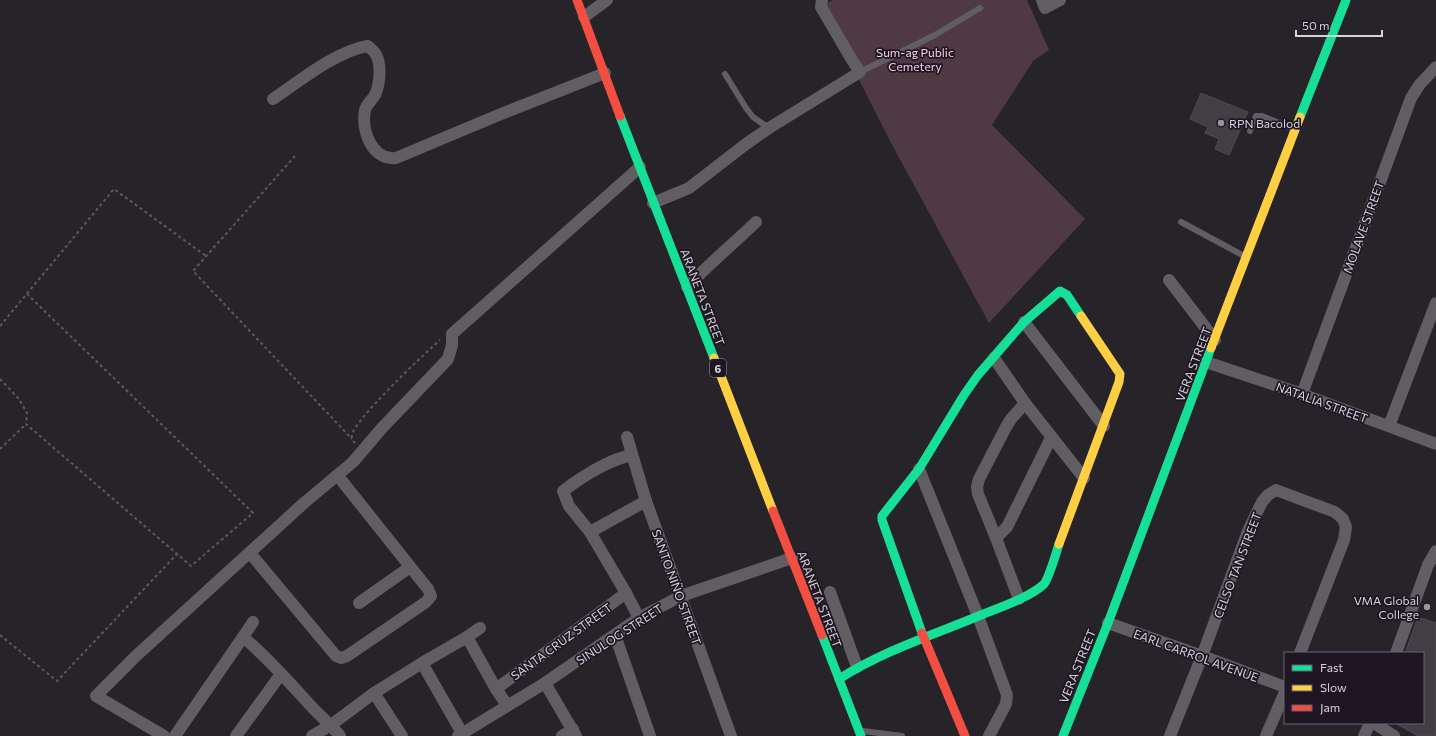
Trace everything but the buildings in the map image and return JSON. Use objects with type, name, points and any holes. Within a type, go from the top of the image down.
[{"type":"main road","name":"ARANETA STREET","points":[[577,0],[653,203],[860,733]]},
{"type":"main road","name":"VERA STREET","points":[[1063,736],[1108,623],[1245,257],[1346,0]]},
{"type":"main road","points":[[839,679],[857,667],[924,637],[1019,599],[1039,589],[1045,583],[1104,426],[1119,382],[1120,374],[1067,295],[1060,291],[1024,322],[978,375],[964,395],[919,469],[884,512],[882,520],[924,637],[965,736]]},
{"type":"street","points":[[584,17],[607,0]]},
{"type":"street","points":[[653,203],[689,188],[769,128],[860,72],[821,7],[822,0]]},
{"type":"street","points":[[1042,0],[1045,8],[1060,0]]},
{"type":"street","points":[[273,99],[331,60],[356,48],[368,46],[376,53],[380,73],[379,84],[375,95],[365,109],[367,134],[371,145],[378,154],[391,159],[605,73]]},
{"type":"street","name":"MOLAVE STREET","points":[[1302,394],[1411,98],[1420,84],[1436,67]]},
{"type":"street","points":[[164,736],[96,696],[136,656],[304,503],[353,462],[382,428],[448,359],[451,352],[452,334],[640,167]]},
{"type":"street","points":[[686,287],[756,222]]},
{"type":"street","points":[[1169,280],[1214,340]]},
{"type":"street","points":[[1389,426],[1436,303]]},
{"type":"street","points":[[1024,322],[1104,426]]},
{"type":"street","points":[[994,358],[1024,403],[1084,478]]},
{"type":"street","name":"NATALIA STREET","points":[[1206,362],[1302,394],[1436,444]]},
{"type":"street","points":[[1019,599],[978,494],[977,487],[980,478],[1006,427],[1024,403]]},
{"type":"street","name":"SANTO NIÑO STREET","points":[[627,436],[646,500],[730,736]]},
{"type":"street","points":[[996,538],[1007,527],[1052,438]]},
{"type":"street","points":[[632,455],[618,458],[577,480],[563,491],[569,506],[590,532],[639,618]]},
{"type":"street","points":[[919,469],[978,616],[1007,695],[1006,704],[989,736]]},
{"type":"street","points":[[250,553],[336,656],[341,658],[347,656],[426,602],[431,596],[428,589],[338,476]]},
{"type":"street","name":"CELSO TAN STREET","points":[[1170,736],[1202,656],[1248,531],[1262,502],[1268,495],[1276,490],[1335,512],[1343,519],[1346,527],[1344,540],[1300,652]]},
{"type":"street","points":[[590,532],[646,500]]},
{"type":"street","points":[[1396,652],[1428,565],[1436,551]]},
{"type":"street","name":"SINULOG STREET","points":[[460,735],[507,704],[545,682],[639,618],[681,596],[792,558]]},
{"type":"street","points":[[359,603],[410,567]]},
{"type":"street","points":[[830,592],[857,667]]},
{"type":"street","name":"SANTA CRUZ STREET","points":[[496,689],[626,593]]},
{"type":"street","points":[[175,736],[253,622]]},
{"type":"street","name":"EARL CARROL AVENUE","points":[[1108,623],[1284,687]]},
{"type":"street","points":[[312,736],[331,725],[374,693],[480,628]]},
{"type":"street","points":[[615,635],[650,736]]},
{"type":"street","points":[[243,637],[281,674],[321,717],[331,725],[340,736]]},
{"type":"street","points":[[467,637],[496,689],[507,704]]},
{"type":"street","points":[[422,663],[460,735]]},
{"type":"street","points":[[236,736],[281,674]]},
{"type":"street","points":[[545,682],[570,734]]},
{"type":"street","points":[[374,693],[402,736]]},
{"type":"street","points":[[1266,736],[1284,694]]},
{"type":"street","points":[[1364,736],[1370,724]]},
{"type":"street","points":[[1376,724],[1394,736]]},
{"type":"lane","points":[[860,72],[936,35],[980,8]]},
{"type":"lane","points":[[725,74],[753,117],[769,128]]},
{"type":"lane","points":[[1250,131],[1256,116],[1262,116],[1295,130]]},
{"type":"lane","points":[[1181,222],[1245,257]]},
{"type":"lane","points":[[860,733],[902,736]]},
{"type":"path","points":[[295,156],[193,271],[352,439],[362,452]]},
{"type":"path","points":[[0,326],[114,189],[206,256]]},
{"type":"path","points":[[26,424],[191,566],[253,513],[27,294]]},
{"type":"path","points":[[352,439],[352,434],[356,426],[381,397],[435,344],[452,334]]},
{"type":"path","points":[[0,379],[19,399],[27,413],[26,424],[0,449]]},
{"type":"path","points":[[0,635],[57,681],[177,554]]},
{"type":"green space","name":"Sum-ag Public Cemetery","points":[[833,0],[1027,0],[1049,50],[1033,61],[992,125],[1085,219],[989,323],[890,141],[822,6]]},
{"type":"traffic: fast","points":[[1300,117],[1346,0]]},
{"type":"traffic: fast","points":[[620,116],[714,358]]},
{"type":"traffic: fast","points":[[922,633],[882,520],[882,516],[919,469],[964,395],[978,375],[1024,322],[1060,291],[1067,295],[1081,316]]},
{"type":"traffic: fast","points":[[1063,736],[1108,623],[1211,348]]},
{"type":"traffic: fast","points":[[839,679],[873,660],[1005,606],[1038,589],[1046,581],[1059,544]]},
{"type":"traffic: fast","points":[[822,635],[861,736]]},
{"type":"traffic: slow","points":[[1211,348],[1300,117]]},
{"type":"traffic: slow","points":[[1059,544],[1119,382],[1120,374],[1081,316]]},
{"type":"traffic: slow","points":[[714,358],[773,511]]},
{"type":"traffic: jam","points":[[577,0],[620,116]]},
{"type":"traffic: jam","points":[[773,511],[822,635]]},
{"type":"traffic: jam","points":[[922,633],[965,736]]},
{"type":"place","name":"RPN Bacolod","points":[[1221,123]]},
{"type":"place","name":"VMA Global College","points":[[1427,607]]}]
